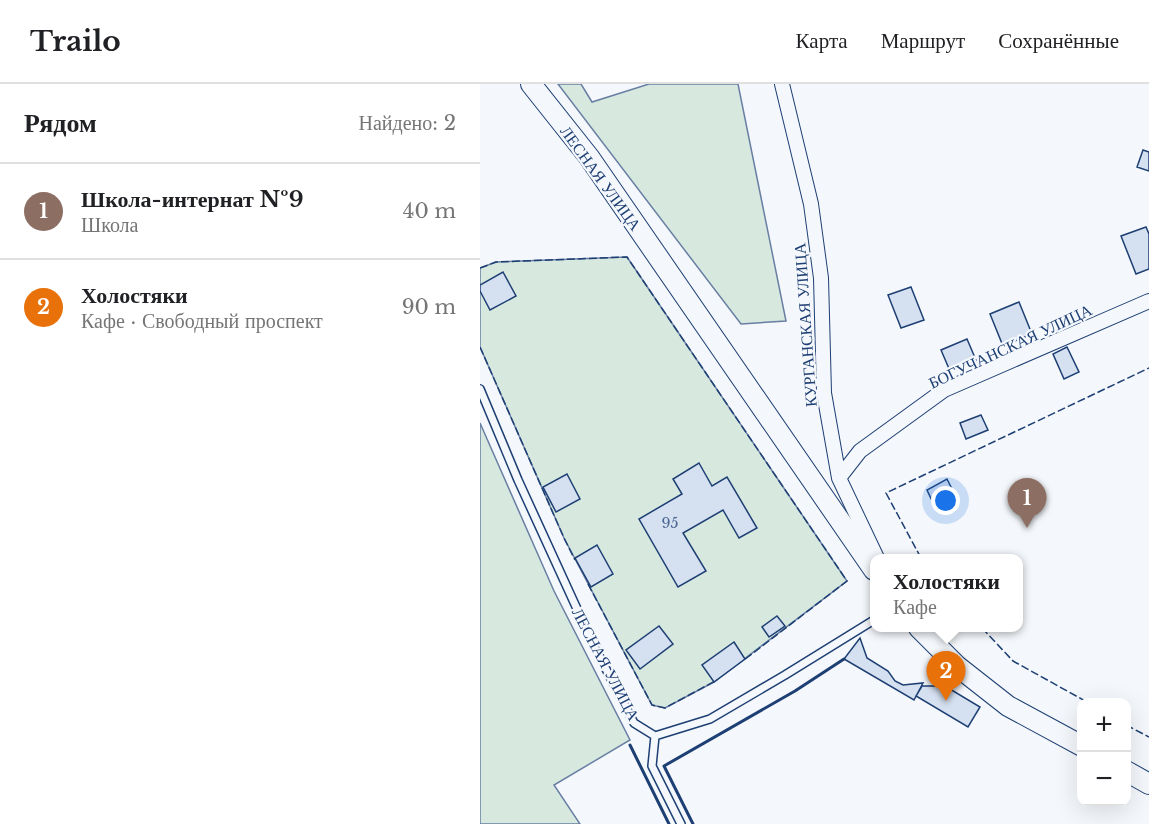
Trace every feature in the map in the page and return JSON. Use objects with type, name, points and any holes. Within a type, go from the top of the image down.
[{"type":"main road","name":"ЛЕСНАЯ УЛИЦА","points":[[531,84],[589,157],[870,564]]},
{"type":"main road","points":[[924,632],[957,666],[1008,706],[1077,743]]},
{"type":"main road","points":[[1131,774],[1149,784]]},
{"type":"street","name":"КУРГАНСКАЯ УЛИЦА","points":[[782,84],[811,204],[821,278],[824,393],[839,478],[875,554]]},
{"type":"street","name":"БОГУЧАНСКАЯ УЛИЦА","points":[[839,478],[860,451],[944,390],[1149,301]]},
{"type":"lane","name":"ЛЕСНАЯ УЛИЦА","points":[[480,389],[518,480],[594,646],[634,723],[655,736],[710,719],[870,622]]},
{"type":"lane","points":[[655,736],[652,766],[681,824]]},
{"type":"shaded area","points":[[558,84],[581,84],[592,102],[649,84],[738,84],[786,321],[741,324]]},
{"type":"shaded area","points":[[627,257],[847,581],[714,682],[665,708],[652,705],[564,538],[480,347],[480,268],[496,262]]},
{"type":"shaded area","points":[[480,423],[554,591],[630,740],[554,785],[580,824],[480,824]]},
{"type":"building","points":[[1143,150],[1149,152],[1149,171],[1137,167]]},
{"type":"building","points":[[1146,227],[1149,234],[1149,269],[1136,274],[1121,236]]},
{"type":"building","points":[[503,272],[516,296],[490,310],[480,291],[480,285]]},
{"type":"building","points":[[911,287],[924,320],[901,328],[888,295]]},
{"type":"building","points":[[1019,302],[1032,334],[1003,346],[990,314]]},
{"type":"building","points":[[967,339],[976,360],[950,371],[941,350]]},
{"type":"building","points":[[1067,347],[1079,372],[1064,379],[1053,354]]},
{"type":"building","points":[[981,415],[988,430],[966,439],[960,423]]},
{"type":"building","points":[[699,463],[712,486],[727,477],[757,528],[739,538],[723,510],[683,533],[706,571],[678,587],[639,519],[682,494],[673,479]]},
{"type":"building","points":[[567,474],[580,499],[556,512],[543,487]]},
{"type":"building","points":[[947,479],[957,499],[936,509],[927,490]]},
{"type":"building","points":[[597,545],[613,574],[591,587],[575,558]]},
{"type":"building","points":[[777,616],[785,626],[769,637],[762,627]]},
{"type":"building","points":[[659,626],[673,644],[640,669],[626,650]]},
{"type":"building","points":[[860,638],[867,658],[888,671],[895,681],[903,685],[923,683],[914,700],[844,659]]},
{"type":"building","points":[[734,642],[745,659],[714,682],[702,665]]},
{"type":"building","points":[[922,686],[945,686],[980,707],[968,727],[916,696]]},
{"type":"fence","points":[[480,268],[496,262],[627,257],[847,581],[744,660]]},
{"type":"fence","points":[[480,347],[575,560]]},
{"type":"fence","points":[[919,554],[886,493],[1149,368]]},
{"type":"fence","points":[[588,584],[652,705],[665,708],[717,680]]},
{"type":"fence","points":[[986,632],[1013,661],[1080,698]]},
{"type":"fence","points":[[1131,728],[1149,737]]},
{"type":"wall","points":[[693,824],[664,766],[795,691],[844,659]]},
{"type":"wall","points":[[630,745],[669,824]]},
{"type":"place","name":"Школа-интернат №9","points":[[1027,528]]},
{"type":"place","name":"Холостяки","points":[[946,701]]}]
